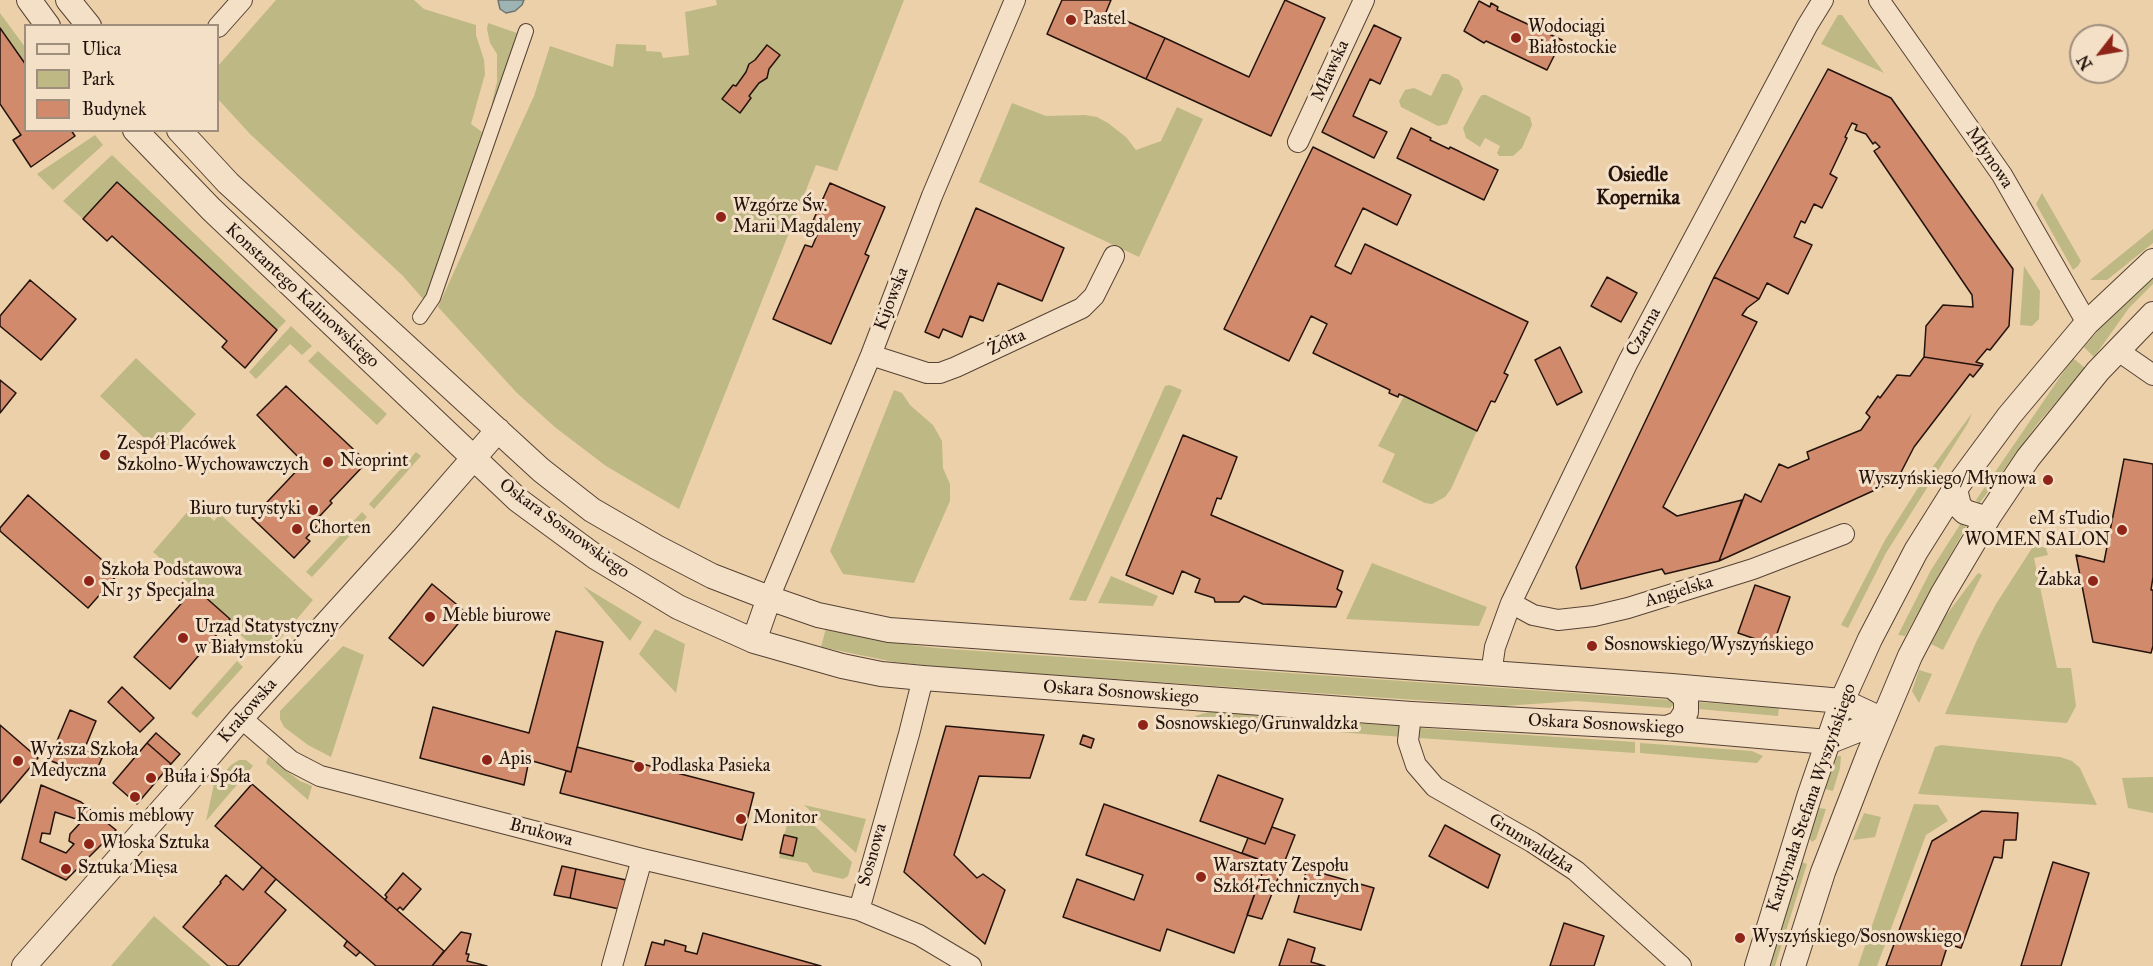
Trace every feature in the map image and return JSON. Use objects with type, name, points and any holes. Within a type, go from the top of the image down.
[{"type":"street","points":[[29,0],[47,24]]},
{"type":"street","points":[[68,0],[86,24]]},
{"type":"street","points":[[219,26],[242,0]]},
{"type":"street","name":"Kijowska","points":[[769,598],[871,355],[932,196],[1015,0]]},
{"type":"street","name":"Mławska","points":[[1298,142],[1364,0]]},
{"type":"street","name":"Czarna","points":[[1491,674],[1495,646],[1511,603],[1628,362],[1822,0]]},
{"type":"street","name":"Młynowa","points":[[1879,0],[2007,182],[2087,323]]},
{"type":"street","points":[[420,317],[433,298],[526,31]]},
{"type":"street","name":"Konstantego Kalinowskiego","points":[[137,132],[210,209],[473,458]]},
{"type":"street","name":"Konstantego Kalinowskiego","points":[[181,132],[237,191],[498,430]]},
{"type":"street","name":"Żółta","points":[[871,355],[927,373],[940,373],[956,367],[1082,309],[1094,296],[1114,256]]},
{"type":"street","name":"Kardynała Stefana Wyszyńskiego","points":[[1757,966],[1842,701],[1870,639],[1911,561],[1955,489],[2008,416],[2087,323],[2153,261]]},
{"type":"street","name":"Kardynała Stefana Wyszyńskiego","points":[[1793,966],[1823,872],[1883,720],[1910,656],[1942,595],[1989,516],[2028,458],[2062,413],[2117,350],[2153,314]]},
{"type":"street","points":[[2117,350],[2153,375]]},
{"type":"street","name":"Krakowska","points":[[24,966],[498,430]]},
{"type":"street","name":"Oskara Sosnowskiego","points":[[498,430],[541,470],[592,510],[712,576],[818,615],[889,630],[1672,686],[1842,701],[1883,720]]},
{"type":"street","name":"Oskara Sosnowskiego","points":[[473,458],[518,500],[597,558],[678,607],[753,641],[842,666],[881,674],[922,678],[1411,714],[1667,728],[1828,742]]},
{"type":"street","points":[[1955,489],[1959,506],[1965,512],[1972,516],[1989,516]]},
{"type":"street","name":"Angielska","points":[[1511,603],[1533,615],[1558,620],[1594,616],[1628,608],[1753,568],[1844,534]]},
{"type":"street","points":[[753,641],[769,598]]},
{"type":"street","name":"Sosnowa","points":[[922,678],[909,734],[859,910],[919,935],[971,966]]},
{"type":"street","points":[[1667,728],[1679,723],[1686,712],[1686,699],[1672,686]]},
{"type":"street","name":"Grunwaldzka","points":[[1411,714],[1408,741],[1413,757],[1416,765],[1435,787],[1532,842],[1576,872],[1681,966]]},
{"type":"street","name":"Brukowa","points":[[241,718],[291,761],[320,776],[642,859],[859,910]]},
{"type":"street","points":[[1828,742],[1883,720]]},
{"type":"street","points":[[1791,855],[1803,847],[1810,848],[1821,858],[1823,872]]},
{"type":"street","points":[[612,966],[642,859]]},
{"type":"green space","points":[[276,0],[414,0],[424,9],[476,25],[476,35],[484,60],[485,74],[471,124],[482,132],[446,249],[424,300],[403,276],[250,134],[219,100],[219,65]]},
{"type":"green space","points":[[716,0],[904,0],[837,171],[816,165],[679,509],[606,466],[556,428],[517,393],[438,307],[534,96],[550,46],[613,67],[616,44],[646,45],[646,51],[661,52],[663,58],[689,55],[685,12],[717,5]]},
{"type":"green space","points":[[0,13],[24,46],[24,64],[0,28]]},
{"type":"green space","points":[[1838,15],[1842,15],[1884,73],[1821,44]]},
{"type":"green space","points":[[488,23],[517,33],[493,116],[492,102],[497,82],[497,54],[490,43]]},
{"type":"green space","points":[[1442,74],[1448,74],[1459,80],[1463,89],[1447,124],[1438,126],[1401,107],[1399,101],[1405,90],[1414,88],[1431,96]]},
{"type":"green space","points":[[1482,95],[1530,117],[1532,125],[1522,148],[1513,156],[1499,156],[1497,153],[1500,146],[1485,138],[1480,147],[1466,138],[1463,128]]},
{"type":"green space","points":[[1012,103],[1046,116],[1097,117],[1126,137],[1136,150],[1161,141],[1177,107],[1203,119],[1139,257],[979,182]]},
{"type":"green space","points":[[95,135],[103,145],[53,190],[37,174]]},
{"type":"green space","points":[[112,155],[286,321],[277,330],[117,183],[83,219],[63,201]]},
{"type":"green space","points":[[2042,193],[2081,261],[2073,270],[2036,204]]},
{"type":"green space","points":[[2153,229],[2153,243],[2107,280],[2090,280]]},
{"type":"green space","points":[[2024,266],[2040,291],[2039,319],[2032,326],[2020,325]]},
{"type":"green space","points":[[2153,277],[2153,284],[2129,308],[2094,357],[2084,347],[2109,318]]},
{"type":"green space","points":[[291,326],[312,346],[302,355],[290,344],[256,379],[249,372]]},
{"type":"green space","points":[[318,351],[387,414],[377,425],[308,361]]},
{"type":"green space","points":[[136,358],[196,414],[160,453],[100,396]]},
{"type":"green space","points":[[2073,358],[2085,368],[2038,423],[1979,504],[1976,500]]},
{"type":"green space","points":[[1170,385],[1182,390],[1086,601],[1069,600],[1165,386]]},
{"type":"green space","points":[[894,390],[902,393],[910,405],[933,425],[942,441],[943,468],[950,484],[950,501],[914,583],[843,574],[830,551]]},
{"type":"green space","points":[[1404,396],[1477,431],[1451,489],[1445,497],[1432,504],[1425,503],[1382,482],[1395,454],[1378,446]]},
{"type":"green space","points":[[1972,413],[1968,423],[1886,553],[1848,628],[1841,625],[1885,540],[1923,480]]},
{"type":"green space","points":[[416,452],[421,456],[374,509],[369,504]]},
{"type":"green space","points":[[195,503],[214,521],[220,514],[313,600],[269,652],[261,653],[227,623],[230,619],[153,552]]},
{"type":"green space","points":[[362,512],[367,517],[312,577],[306,572]]},
{"type":"green space","points":[[1961,523],[1966,527],[1905,636],[1898,635],[1931,570]]},
{"type":"green space","points":[[2034,545],[2046,548],[2048,555],[2034,558],[2057,668],[2071,668],[2076,706],[2067,723],[1945,714],[1977,640],[1996,604]]},
{"type":"green space","points":[[1372,563],[1487,607],[1479,626],[1346,619]]},
{"type":"green space","points":[[1978,573],[1982,575],[1943,650],[1931,644],[1944,618]]},
{"type":"green space","points":[[1111,576],[1158,596],[1153,606],[1098,603]]},
{"type":"green space","points":[[583,586],[642,622],[630,641]]},
{"type":"green space","points":[[826,628],[886,642],[936,648],[1671,700],[1674,704],[1670,708],[1576,701],[1504,706],[940,667],[894,662],[821,647]]},
{"type":"green space","points":[[655,629],[685,644],[676,693],[639,654]]},
{"type":"green space","points":[[343,646],[364,655],[331,757],[308,745],[284,727],[280,719],[280,711]]},
{"type":"green space","points":[[237,661],[243,667],[197,718],[191,713]]},
{"type":"green space","points":[[1919,670],[1932,674],[1919,703],[1912,691]]},
{"type":"green space","points":[[1698,702],[1779,708],[1778,716],[1698,709]]},
{"type":"green space","points":[[1212,711],[1279,718],[1280,729],[1195,722],[1195,716]]},
{"type":"green space","points":[[1300,720],[1402,726],[1402,737],[1299,729]]},
{"type":"green space","points":[[1420,728],[1635,742],[1635,753],[1419,738]]},
{"type":"green space","points":[[1640,743],[1752,751],[1763,756],[1757,763],[1640,753]]},
{"type":"green space","points":[[1941,745],[2060,757],[2072,761],[2080,768],[2097,805],[1918,794],[1935,747]]},
{"type":"green space","points":[[1837,756],[1841,756],[1840,768],[1833,791],[1825,789]]},
{"type":"green space","points":[[268,757],[300,781],[312,786],[308,800],[266,763]]},
{"type":"green space","points":[[239,760],[246,760],[253,766],[206,821],[214,784],[231,765]]},
{"type":"green space","points":[[2153,777],[2153,813],[2128,808],[2122,778]]},
{"type":"green space","points":[[1914,804],[1938,805],[1948,821],[1926,835],[1877,966],[1858,966]]},
{"type":"green space","points":[[793,805],[852,862],[848,876],[843,879],[813,872],[807,863],[779,858],[780,853],[793,856],[797,838],[784,835]]},
{"type":"green space","points":[[804,805],[866,819],[856,853]]},
{"type":"green space","points":[[1819,808],[1826,809],[1816,839],[1812,842],[1809,838]]},
{"type":"green space","points":[[1864,813],[1881,817],[1875,837],[1853,840]]},
{"type":"green space","points":[[1802,862],[1807,864],[1775,966],[1769,966]]},
{"type":"green space","points":[[154,916],[211,966],[111,966]]},
{"type":"water","points":[[498,0],[524,0],[515,11],[506,13],[500,9]]},
{"type":"building","points":[[1062,0],[1111,0],[1106,12],[1165,38],[1146,79],[1047,34]]},
{"type":"building","points":[[1285,0],[1325,18],[1271,136],[1146,79],[1165,38],[1249,77]]},
{"type":"building","name":"Wodociągi Białostockie","points":[[1479,1],[1490,7],[1491,3],[1498,7],[1497,10],[1562,40],[1547,70],[1486,41],[1484,43],[1464,31]]},
{"type":"building","points":[[1374,25],[1401,38],[1380,84],[1370,79],[1353,116],[1387,132],[1374,158],[1322,132]]},
{"type":"building","points":[[0,28],[24,62],[24,132],[72,132],[75,136],[31,167],[13,140],[21,135],[0,104]]},
{"type":"building","points":[[767,45],[780,55],[769,69],[767,78],[759,83],[740,113],[722,99],[733,85],[736,86],[749,64]]},
{"type":"building","points":[[1828,69],[1891,98],[2013,269],[2009,326],[1990,350],[1987,349],[1976,362],[1983,364],[1982,366],[1924,357],[1926,326],[1943,305],[1973,307],[1972,295],[1874,151],[1880,147],[1875,142],[1873,144],[1866,134],[1855,130],[1857,125],[1852,123],[1830,174],[1837,178],[1822,208],[1814,204],[1805,223],[1801,221],[1794,237],[1812,245],[1788,294],[1767,283],[1759,299],[1714,277]]},
{"type":"building","points":[[1411,128],[1431,138],[1430,140],[1498,170],[1484,200],[1397,158]]},
{"type":"building","points":[[1313,147],[1411,195],[1397,225],[1363,208],[1335,266],[1351,274],[1365,244],[1528,322],[1504,373],[1508,375],[1495,402],[1491,401],[1477,431],[1404,396],[1399,394],[1398,397],[1389,393],[1390,390],[1313,353],[1327,324],[1311,316],[1289,361],[1224,329]]},
{"type":"building","points":[[117,182],[277,330],[245,368],[222,347],[227,341],[112,236],[107,241],[83,219]]},
{"type":"building","points":[[830,183],[885,207],[865,254],[869,256],[831,344],[773,319],[805,245],[812,247],[821,226],[812,223]]},
{"type":"building","points":[[976,208],[1064,248],[1042,301],[998,283],[983,321],[970,316],[962,337],[943,329],[939,338],[925,332]]},
{"type":"building","points":[[1607,277],[1637,293],[1621,322],[1591,306]]},
{"type":"building","points":[[1714,277],[1759,299],[1742,315],[1757,322],[1663,507],[1677,516],[1742,500],[1719,561],[1665,574],[1662,569],[1581,589],[1576,567]]},
{"type":"building","points":[[30,280],[76,319],[41,360],[0,326],[0,316]]},
{"type":"building","points":[[1560,347],[1582,392],[1557,405],[1535,360]]},
{"type":"building","points":[[1924,357],[1982,366],[1973,377],[1970,374],[1914,447],[1897,480],[1719,561],[1745,494],[1761,502],[1779,464],[1788,468],[1809,459],[1807,452],[1861,430],[1870,417],[1866,413],[1878,396],[1880,398],[1897,375],[1910,376]]},
{"type":"building","points":[[0,380],[16,393],[0,413]]},
{"type":"building","points":[[286,386],[367,462],[330,501],[332,503],[317,519],[320,523],[306,538],[310,541],[294,558],[252,518],[304,463],[257,415]]},
{"type":"building","points":[[1183,435],[1237,457],[1221,499],[1217,498],[1211,515],[1343,571],[1337,589],[1342,592],[1336,607],[1263,604],[1244,596],[1239,602],[1215,602],[1214,598],[1195,592],[1200,579],[1182,571],[1173,594],[1126,575]]},
{"type":"building","points":[[2124,459],[2153,464],[2151,590],[2153,590],[2153,646],[2151,653],[2093,642],[2076,555],[2104,562]]},
{"type":"building","points":[[28,495],[118,574],[88,608],[0,531],[0,528]]},
{"type":"building","points":[[432,584],[467,613],[423,666],[389,638]]},
{"type":"building","points":[[1755,585],[1790,597],[1773,645],[1738,633]]},
{"type":"building","name":"Urząd Statystyczny w Białymstoku","points":[[195,588],[230,619],[170,689],[134,657]]},
{"type":"building","points":[[556,631],[603,642],[571,772],[529,760],[524,785],[420,758],[433,707],[529,733]]},
{"type":"building","points":[[122,687],[154,718],[140,732],[108,702]]},
{"type":"building","points":[[70,710],[96,721],[84,750],[102,758],[93,778],[49,760]]},
{"type":"building","name":"Wyższa Szkoła Medyczna","points":[[0,725],[38,758],[0,803]]},
{"type":"building","points":[[946,726],[1044,735],[1030,778],[979,776],[954,855],[977,878],[983,874],[1005,890],[985,944],[904,872]]},
{"type":"building","points":[[156,733],[180,754],[171,764],[147,743]]},
{"type":"building","points":[[1083,735],[1094,739],[1091,748],[1080,744]]},
{"type":"building","points":[[147,743],[171,764],[137,804],[113,783]]},
{"type":"building","points":[[577,747],[754,793],[742,840],[560,793],[566,771],[571,772]]},
{"type":"building","points":[[1218,775],[1283,799],[1265,844],[1200,821]]},
{"type":"building","points":[[252,784],[444,951],[432,966],[376,966],[215,826]]},
{"type":"building","points":[[41,785],[81,802],[116,830],[66,880],[22,859]],"holes":[[[55,812],[82,821],[70,834],[69,841],[74,844],[66,853],[40,842],[42,833],[50,834]]]},
{"type":"building","name":"Warsztaty Zespołu Szkół Technicznych","points":[[1104,804],[1266,862],[1234,953],[1167,929],[1160,951],[1063,917],[1077,879],[1134,900],[1143,875],[1086,855]]},
{"type":"building","points":[[1982,811],[2018,813],[2016,840],[2004,840],[2002,858],[1994,857],[1961,948],[1948,944],[1941,966],[1886,966],[1932,841]]},
{"type":"building","points":[[1445,825],[1500,855],[1488,888],[1429,856]]},
{"type":"building","points":[[1272,827],[1295,835],[1262,919],[1247,915],[1266,862],[1242,853],[1248,838],[1265,844]]},
{"type":"building","points":[[784,835],[797,838],[793,856],[780,853]]},
{"type":"building","points":[[2053,862],[2089,873],[2061,966],[2021,966]]},
{"type":"building","points":[[562,866],[576,869],[570,898],[554,895]]},
{"type":"building","points":[[262,867],[276,879],[265,892],[286,910],[238,966],[228,966],[183,927],[226,875],[243,890]]},
{"type":"building","points":[[576,869],[626,880],[619,909],[570,898]]},
{"type":"building","points":[[1307,869],[1374,888],[1361,930],[1294,912]]},
{"type":"building","points":[[403,873],[421,889],[403,910],[400,907],[397,910],[385,900],[387,897],[385,895]]},
{"type":"building","points":[[1564,923],[1604,936],[1594,966],[1550,966]]},
{"type":"building","points":[[461,932],[471,934],[466,954],[469,954],[467,961],[487,966],[432,966]]},
{"type":"building","points":[[703,933],[821,966],[645,966],[652,942],[664,945],[665,940],[686,946],[685,951],[697,954]]},
{"type":"building","points":[[1288,939],[1315,948],[1311,962],[1325,966],[1279,966]]},
{"type":"building","points":[[347,941],[360,952],[356,956],[344,946]]},
{"type":"place","name":"Pastel","points":[[1071,20]]},
{"type":"place","name":"Wodociągi Białostockie","points":[[1516,38]]},
{"type":"place","name":"Wzgórze Św. Marii Magdaleny","points":[[721,217]]},
{"type":"place","name":"Zespół Placówek Szkolno-Wychowawczych","points":[[105,455]]},
{"type":"place","name":"Neoprint","points":[[328,462]]},
{"type":"place","name":"Wyszyńskiego/Młynowa","points":[[2048,480]]},
{"type":"place","name":"Biuro turystyki","points":[[313,510]]},
{"type":"place","name":"Chorten","points":[[297,529]]},
{"type":"place","name":"eM sTudio WOMEN SALON","points":[[2122,530]]},
{"type":"place","name":"Szkoła Podstawowa Nr 35 Specjalna","points":[[89,581]]},
{"type":"place","name":"Żabka","points":[[2093,581]]},
{"type":"place","name":"Meble biurowe","points":[[430,617]]},
{"type":"place","name":"Urząd Statystyczny w Białymstoku","points":[[183,638]]},
{"type":"place","name":"Sosnowskiego/Wyszyńskiego","points":[[1592,646]]},
{"type":"place","name":"Sosnowskiego/Grunwaldzka","points":[[1143,725]]},
{"type":"place","name":"Apis","points":[[487,760]]},
{"type":"place","name":"Wyższa Szkoła Medyczna","points":[[18,761]]},
{"type":"place","name":"Podlaska Pasieka","points":[[639,767]]},
{"type":"place","name":"Buła i Spóła","points":[[151,778]]},
{"type":"place","name":"Komis meblowy","points":[[135,797]]},
{"type":"place","name":"Monitor","points":[[741,819]]},
{"type":"place","name":"Włoska Sztuka","points":[[89,844]]},
{"type":"place","name":"Sztuka Mięsa","points":[[66,869]]},
{"type":"place","name":"Warsztaty Zespołu Szkół Technicznych","points":[[1201,877]]},
{"type":"place","name":"Wyszyńskiego/Sosnowskiego","points":[[1740,938]]},
{"type":"district","name":"Osiedle Kopernika","points":[[1638,188]]}]
